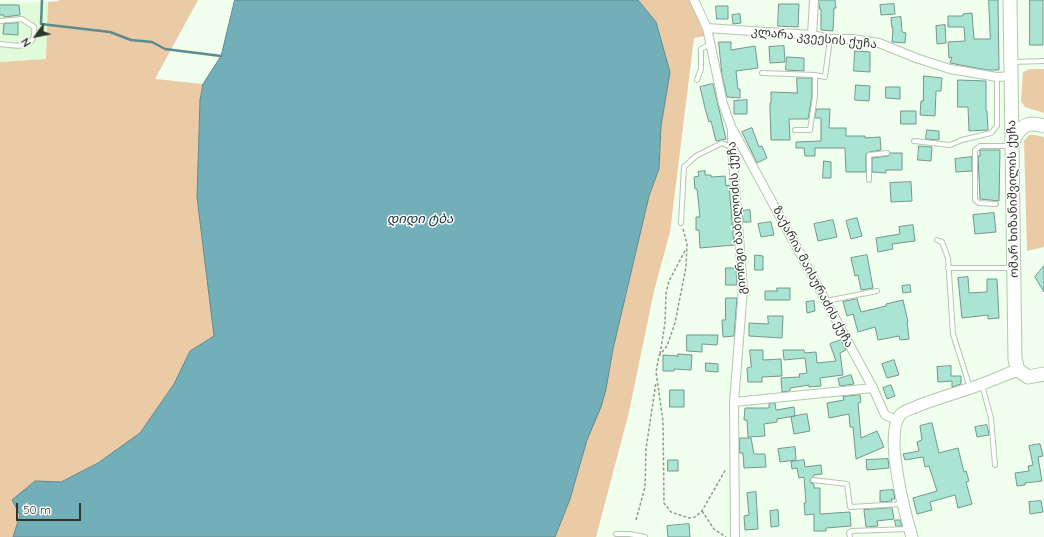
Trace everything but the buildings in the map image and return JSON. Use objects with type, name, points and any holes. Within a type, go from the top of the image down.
[{"type":"main road","name":"ომარ ხიზანიშვილის ქუჩა","points":[[1010,0],[1015,359],[1018,370]]},
{"type":"main road","points":[[1012,102],[1019,113],[1040,124]]},
{"type":"main road","points":[[1012,145],[1019,130],[1025,126],[1040,124]]},
{"type":"main road","points":[[1018,370],[1028,377],[1044,374]]},
{"type":"street","name":"გიორგი ბაბილოძის ქუჩა","points":[[694,0],[707,28],[723,104],[732,129],[732,147],[743,289],[734,402],[735,537]]},
{"type":"street","points":[[812,35],[814,0]]},
{"type":"street","name":"კლარა კვეესის ქუჩა","points":[[707,28],[812,35],[879,43],[916,58],[950,69],[997,77],[1012,76]]},
{"type":"street","name":"ზაქარია მაისურაძის ქუჩა","points":[[732,129],[873,388],[885,415],[896,420]]},
{"type":"street","points":[[910,533],[902,504],[895,457],[894,434],[896,420],[901,414],[926,402],[982,384],[1018,370]]},
{"type":"street","points":[[734,402],[873,388]]},
{"type":"lane","points":[[0,21],[22,19],[34,27],[33,39],[27,45],[20,46],[0,44]]},
{"type":"lane","points":[[762,73],[815,75],[825,77],[830,38]]},
{"type":"lane","points":[[696,80],[701,69],[701,49],[710,44]]},
{"type":"lane","points":[[1012,62],[1044,61]]},
{"type":"lane","points":[[795,130],[810,130],[815,96],[815,75]]},
{"type":"lane","points":[[914,141],[950,145],[962,140],[991,133],[997,126],[997,77]]},
{"type":"lane","points":[[681,223],[684,167],[696,156],[722,143],[732,147]]},
{"type":"lane","points":[[996,204],[979,203],[976,200],[975,150],[980,146],[1012,145]]},
{"type":"lane","points":[[869,180],[869,155],[888,154]]},
{"type":"lane","points":[[937,240],[942,242],[946,249],[948,258],[953,334],[970,388]]},
{"type":"lane","points":[[948,268],[1014,268]]},
{"type":"lane","points":[[826,301],[877,291]]},
{"type":"lane","points":[[982,384],[991,418],[995,465]]},
{"type":"lane","points":[[813,480],[847,484],[850,507],[902,504]]},
{"type":"lane","points":[[850,537],[851,531],[910,533]]},
{"type":"lane","points":[[616,534],[629,534],[645,537]]},
{"type":"path","points":[[659,356],[667,346],[675,323],[686,267],[686,247],[681,223]]},
{"type":"path","points":[[636,520],[645,487],[646,449],[656,372],[665,323],[666,294],[670,281],[686,247]]},
{"type":"path","points":[[656,381],[662,404],[664,503],[671,512],[689,518],[695,517],[702,511],[734,454]]},
{"type":"path","points":[[702,511],[714,529],[726,537]]},
{"type":"shaded area","points":[[59,0],[198,0],[155,79],[203,84],[200,100],[197,197],[214,336],[190,351],[174,384],[140,433],[98,463],[61,482],[35,481],[20,515],[13,537],[0,537],[0,62],[46,59],[48,2]]},
{"type":"shaded area","points":[[638,0],[691,0],[705,36],[694,38],[670,232],[654,291],[629,412],[596,537],[555,537],[570,499],[587,440],[606,389],[613,349],[649,196],[659,169],[661,126],[656,22]]},
{"type":"shaded area","points":[[48,2],[46,59],[0,62],[0,3]]},
{"type":"shaded area","points":[[1030,69],[1044,69],[1044,113],[1025,107],[1021,101],[1023,72]]},
{"type":"shaded area","points":[[1029,135],[1044,137],[1044,247],[1027,251],[1024,141]]},
{"type":"water","name":"დიდი ტბა","points":[[235,0],[638,0],[656,22],[670,72],[661,126],[659,169],[649,196],[601,407],[587,440],[570,499],[555,537],[13,537],[20,515],[12,500],[35,481],[61,482],[98,463],[140,433],[174,384],[190,351],[214,336],[197,197],[200,100],[203,84],[221,56]]},
{"type":"waterway","points":[[42,0],[41,24],[110,32],[131,40],[152,42],[165,49],[221,56]]}]
